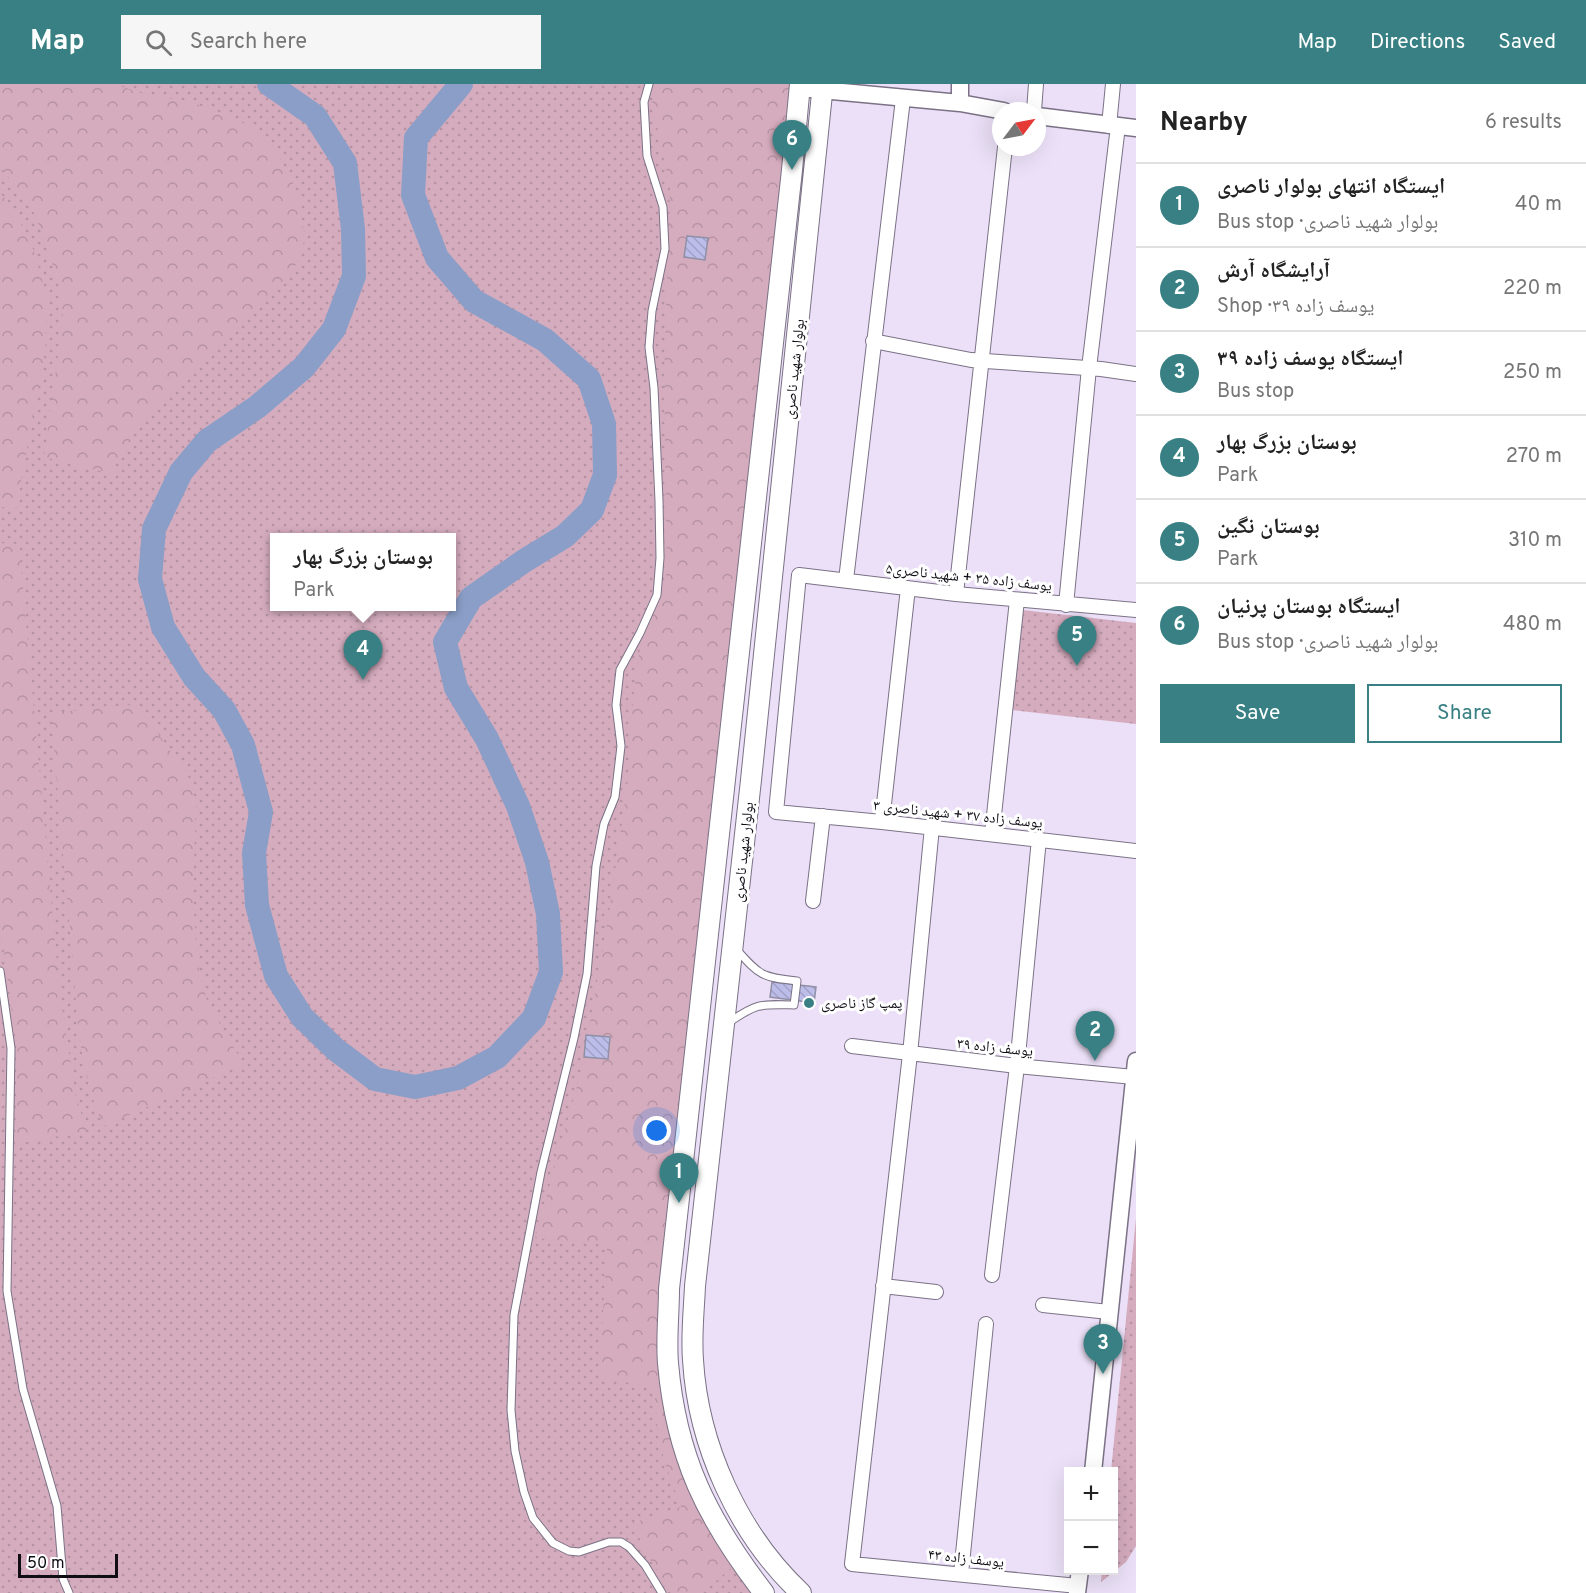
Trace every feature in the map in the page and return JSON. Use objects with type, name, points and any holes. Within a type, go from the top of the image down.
[{"type":"main road","name":"بولوار شهید ناصری","points":[[764,1593],[719,1530],[700,1494],[686,1454],[674,1412],[668,1360],[669,1289],[800,86]]},
{"type":"main road","name":"بولوار شهید ناصری","points":[[801,1593],[786,1580],[761,1547],[741,1516],[723,1481],[709,1445],[699,1404],[693,1359],[695,1286],[751,780],[823,87]]},
{"type":"main road","points":[[725,777],[751,780]]},
{"type":"street","points":[[960,84],[960,104]]},
{"type":"street","points":[[1035,102],[1036,84]]},
{"type":"street","points":[[1066,605],[1095,369],[1113,126],[1113,84]]},
{"type":"street","points":[[800,86],[864,89],[903,99],[992,109]]},
{"type":"street","points":[[846,580],[903,99]]},
{"type":"street","points":[[1046,117],[1136,128]]},
{"type":"street","points":[[956,594],[1004,156]]},
{"type":"street","points":[[873,341],[982,360],[1136,374]]},
{"type":"street","name":"یوسف زاده ۳۵ + شهید ناصری۵","points":[[776,812],[799,575],[956,594],[1136,610]]},
{"type":"street","points":[[882,822],[908,588]]},
{"type":"street","points":[[992,834],[1017,600]]},
{"type":"street","name":"یوسف زاده ۳۷ + شهید ناصری ۳","points":[[776,812],[932,827],[1136,851]]},
{"type":"street","points":[[813,901],[823,816]]},
{"type":"street","points":[[932,827],[910,1054],[883,1286],[936,1292]]},
{"type":"street","points":[[992,1275],[1017,1066],[1039,839]]},
{"type":"street","name":"یوسف زاده ۳۹","points":[[852,1046],[1017,1066],[1135,1069]]},
{"type":"street","points":[[1094,1467],[1135,1069]]},
{"type":"street","name":"یوسف زاده ۴۳","points":[[883,1286],[852,1564],[1078,1583]]},
{"type":"street","points":[[1043,1305],[1110,1312]]},
{"type":"street","points":[[961,1574],[986,1324]]},
{"type":"lane","points":[[649,84],[644,102],[647,156],[663,207],[665,244],[651,311],[649,347],[654,388],[659,501],[660,558],[657,595],[620,670],[616,705],[621,746],[615,797],[604,824],[596,866],[587,974],[574,1038],[541,1172],[514,1315],[511,1410],[515,1451],[524,1492],[533,1518],[553,1543],[569,1551],[579,1552],[609,1542],[621,1542],[629,1547],[645,1565],[662,1593]]},
{"type":"lane","points":[[724,1026],[744,1012],[762,1004],[794,1005],[797,981],[767,978],[753,968],[733,945]]},
{"type":"lane","points":[[0,971],[11,1048],[7,1291],[23,1389],[57,1506],[63,1579],[69,1593]]},
{"type":"green space","points":[[0,84],[791,84],[792,96],[661,1264],[662,1365],[676,1446],[757,1593],[0,1593]]},
{"type":"green space","points":[[0,84],[114,84],[141,93],[190,102],[230,116],[249,126],[275,149],[297,191],[305,238],[298,262],[276,290],[202,362],[167,400],[144,415],[112,474],[44,457],[63,318],[59,286],[45,240],[33,211],[0,167]]},
{"type":"green space","points":[[656,84],[791,84],[792,96],[661,1264],[662,1365],[737,1563],[702,1593],[672,1593],[646,1553],[633,1523],[681,1507],[665,1463],[658,1435],[654,1386],[599,1379],[607,1245],[535,1238],[582,1068],[609,912],[628,780],[633,699],[643,627],[667,573],[664,377],[670,188],[652,103]]},
{"type":"green space","points":[[0,193],[13,207],[34,251],[47,297],[45,352],[16,508],[0,507]]},
{"type":"green space","points":[[0,543],[19,544],[59,986],[76,1097],[87,1131],[15,1144],[17,1049],[0,923]]},
{"type":"green space","points":[[1023,610],[1136,623],[1136,724],[1012,710]]},
{"type":"green space","points":[[137,704],[188,776],[196,805],[193,894],[197,961],[208,1004],[240,1058],[240,1066],[104,1126],[89,1085],[80,1041],[51,713]]},
{"type":"green space","points":[[1136,1218],[1136,1546],[1126,1562],[1118,1568],[1118,1467],[1111,1467]]},
{"type":"green space","points":[[1102,1575],[1110,1575],[1101,1582]]},
{"type":"building","points":[[687,236],[708,238],[705,260],[684,257]]},
{"type":"building","points":[[772,982],[816,987],[814,1003],[770,997]]},
{"type":"building","points":[[586,1035],[610,1037],[608,1059],[584,1057]]},
{"type":"waterway","points":[[269,84],[315,116],[345,163],[353,229],[354,276],[334,329],[304,367],[257,407],[207,441],[181,472],[154,529],[150,579],[163,627],[194,677],[224,710],[243,745],[261,812],[254,853],[257,905],[276,976],[302,1017],[335,1049],[375,1079],[415,1087],[458,1078],[497,1057],[534,1018],[551,972],[548,914],[537,862],[518,806],[487,739],[456,688],[445,642],[471,598],[565,536],[592,510],[605,475],[604,424],[589,379],[545,340],[474,301],[437,258],[413,195],[416,138],[461,84]]},
{"type":"place","name":"ایستگاه بوستان پرنیان","points":[[792,170]]},
{"type":"place","name":"بوستان نگین","points":[[1077,666]]},
{"type":"place","name":"بوستان بزرگ بهار","points":[[363,680]]},
{"type":"place","name":"پمپ گاز ناصری","points":[[809,1003]]},
{"type":"place","name":"آرایشگاه آرش","points":[[1095,1061]]},
{"type":"place","name":"ایستگاه انتهای بولوار ناصری","points":[[679,1203]]},
{"type":"place","name":"ایستگاه یوسف زاده ۳۹","points":[[1103,1374]]}]
